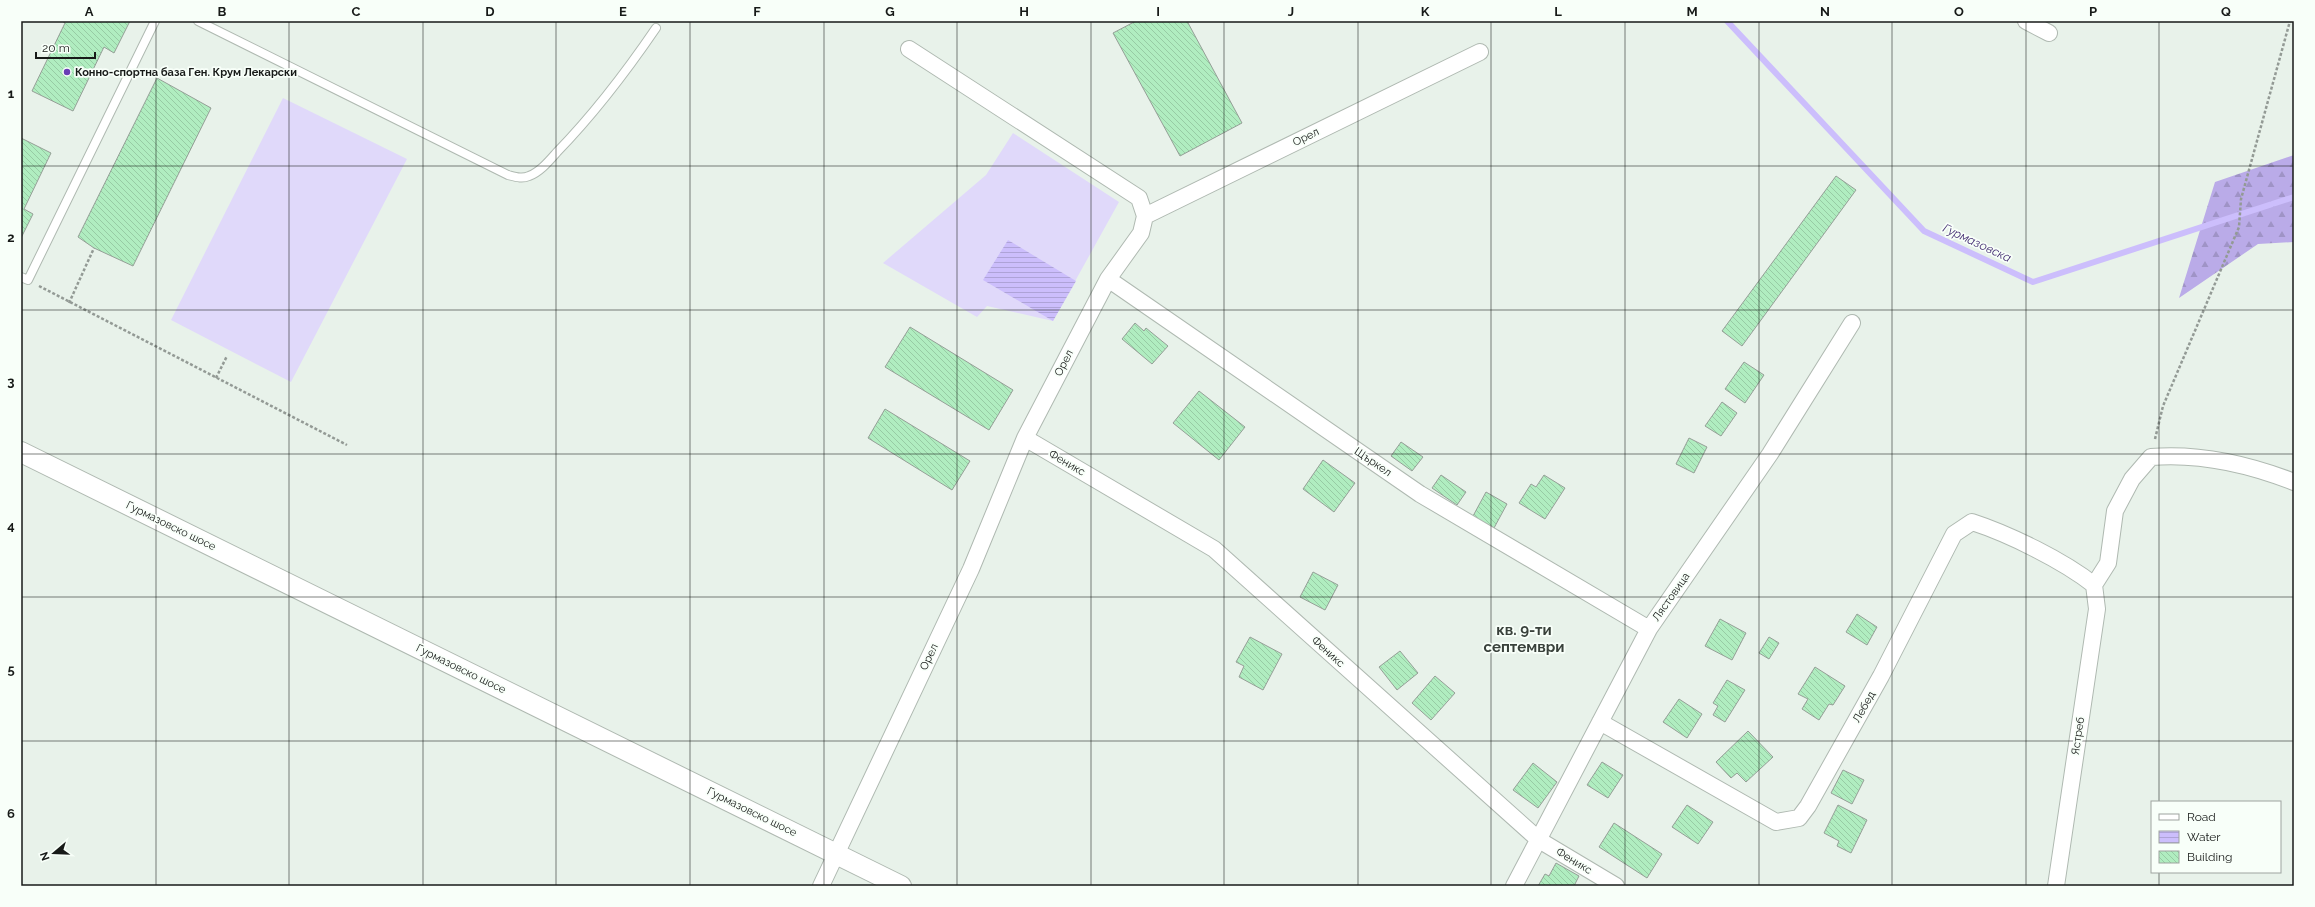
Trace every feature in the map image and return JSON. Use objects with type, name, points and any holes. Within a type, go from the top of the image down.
[{"type":"street","points":[[2026,21],[2049,33]]},
{"type":"street","points":[[909,49],[1139,198],[1145,216]]},
{"type":"street","name":"Орел","points":[[821,886],[971,569],[1025,438],[1108,279],[1141,233],[1145,216],[1480,52]]},
{"type":"street","name":"Щъркел","points":[[1108,279],[1420,494],[1649,630]]},
{"type":"street","name":"Лястовица","points":[[1514,886],[1649,630],[1770,454],[1852,323]]},
{"type":"street","name":"Феникс","points":[[1025,438],[1214,549],[1539,840],[1616,886]]},
{"type":"street","name":"Гурмазовско шосе","points":[[21,452],[901,886]]},
{"type":"street","points":[[2094,585],[2108,563],[2115,511],[2132,479],[2151,457],[2197,456],[2267,472],[2294,482]]},
{"type":"street","name":"Лебед","points":[[1600,722],[1776,822],[1799,818],[1808,806],[1881,676],[1954,534],[1972,522],[1990,527],[2076,571],[2094,585]]},
{"type":"street","name":"Ястреб","points":[[2056,886],[2097,609],[2094,585]]},
{"type":"lane","points":[[24,279],[154,21]]},
{"type":"lane","points":[[198,21],[508,175],[522,179],[531,176],[541,168],[565,143],[620,80],[656,28]]},
{"type":"path","points":[[2151,457],[2163,406],[2239,225],[2241,199],[2290,21]]},
{"type":"path","points":[[69,303],[94,248]]},
{"type":"path","points":[[24,279],[346,445]]},
{"type":"path","points":[[216,378],[227,356]]},
{"type":"green space","points":[[2294,155],[2294,242],[2258,244],[2179,298],[2215,182]]},
{"type":"shaded area","points":[[283,98],[407,159],[291,382],[171,320]]},
{"type":"shaded area","points":[[1013,133],[1119,202],[1053,321],[987,306],[977,317],[883,263],[986,175]]},
{"type":"water","points":[[1008,240],[1076,281],[1053,321],[983,280]]},
{"type":"building","name":"Конно-спортна база Ген. Крум Лекарски","points":[[62,21],[130,21],[114,53],[104,47],[73,111],[32,91],[65,23]]},
{"type":"building","points":[[1136,21],[1187,21],[1242,123],[1180,156],[1113,33]]},
{"type":"building","points":[[157,78],[211,108],[133,266],[94,248],[78,237]]},
{"type":"building","points":[[21,138],[51,153],[24,209],[33,214],[21,238]]},
{"type":"building","points":[[1836,176],[1856,190],[1742,346],[1722,331]]},
{"type":"building","points":[[1135,323],[1144,331],[1146,328],[1168,346],[1152,364],[1122,339]]},
{"type":"building","points":[[910,327],[1013,390],[989,430],[885,367]]},
{"type":"building","points":[[1744,362],[1764,375],[1745,403],[1725,389]]},
{"type":"building","points":[[1199,391],[1245,427],[1219,460],[1173,423]]},
{"type":"building","points":[[1722,402],[1737,413],[1721,436],[1705,426]]},
{"type":"building","points":[[885,409],[970,461],[952,490],[868,438]]},
{"type":"building","points":[[1689,438],[1707,447],[1694,473],[1676,464]]},
{"type":"building","points":[[1401,442],[1423,457],[1412,471],[1391,456]]},
{"type":"building","points":[[1323,460],[1355,483],[1334,512],[1303,489]]},
{"type":"building","points":[[1441,475],[1466,492],[1457,505],[1432,488]]},
{"type":"building","points":[[1544,475],[1565,488],[1545,519],[1519,503],[1531,484],[1536,487]]},
{"type":"building","points":[[1486,492],[1507,504],[1494,528],[1473,516]]},
{"type":"building","points":[[1313,572],[1338,585],[1325,610],[1300,597]]},
{"type":"building","points":[[1857,614],[1877,627],[1867,645],[1846,632]]},
{"type":"building","points":[[1720,619],[1746,633],[1732,660],[1705,646]]},
{"type":"building","points":[[1250,637],[1282,654],[1263,690],[1239,677],[1244,666],[1236,662]]},
{"type":"building","points":[[1769,637],[1779,643],[1769,659],[1759,653]]},
{"type":"building","points":[[1400,651],[1418,673],[1397,690],[1379,667]]},
{"type":"building","points":[[1815,667],[1845,686],[1833,705],[1829,704],[1819,720],[1802,709],[1808,699],[1798,694]]},
{"type":"building","points":[[1435,676],[1455,693],[1431,720],[1412,703]]},
{"type":"building","points":[[1727,680],[1745,690],[1725,722],[1713,715],[1718,706],[1713,703]]},
{"type":"building","points":[[1679,699],[1702,714],[1687,738],[1663,722]]},
{"type":"building","points":[[1748,731],[1773,757],[1746,782],[1737,773],[1731,778],[1716,762]]},
{"type":"building","points":[[1602,762],[1623,775],[1608,798],[1587,785]]},
{"type":"building","points":[[1533,763],[1557,782],[1538,808],[1513,790]]},
{"type":"building","points":[[1843,770],[1864,780],[1852,804],[1831,793]]},
{"type":"building","points":[[1687,805],[1713,822],[1698,844],[1672,827]]},
{"type":"building","points":[[1838,805],[1867,820],[1851,853],[1837,846],[1839,841],[1824,833]]},
{"type":"building","points":[[1614,823],[1662,854],[1647,878],[1599,847]]},
{"type":"building","points":[[1556,863],[1579,876],[1574,886],[1538,886],[1545,874],[1549,876]]},
{"type":"waterway","name":"Гурмазовска","points":[[1727,21],[1924,231],[2033,282],[2294,197]]},
{"type":"place","name":"Конно-спортна база Ген. Крум Лекарски","points":[[67,72]]},
{"type":"district","name":"кв. 9-ти септември","points":[[1524,638]]}]
